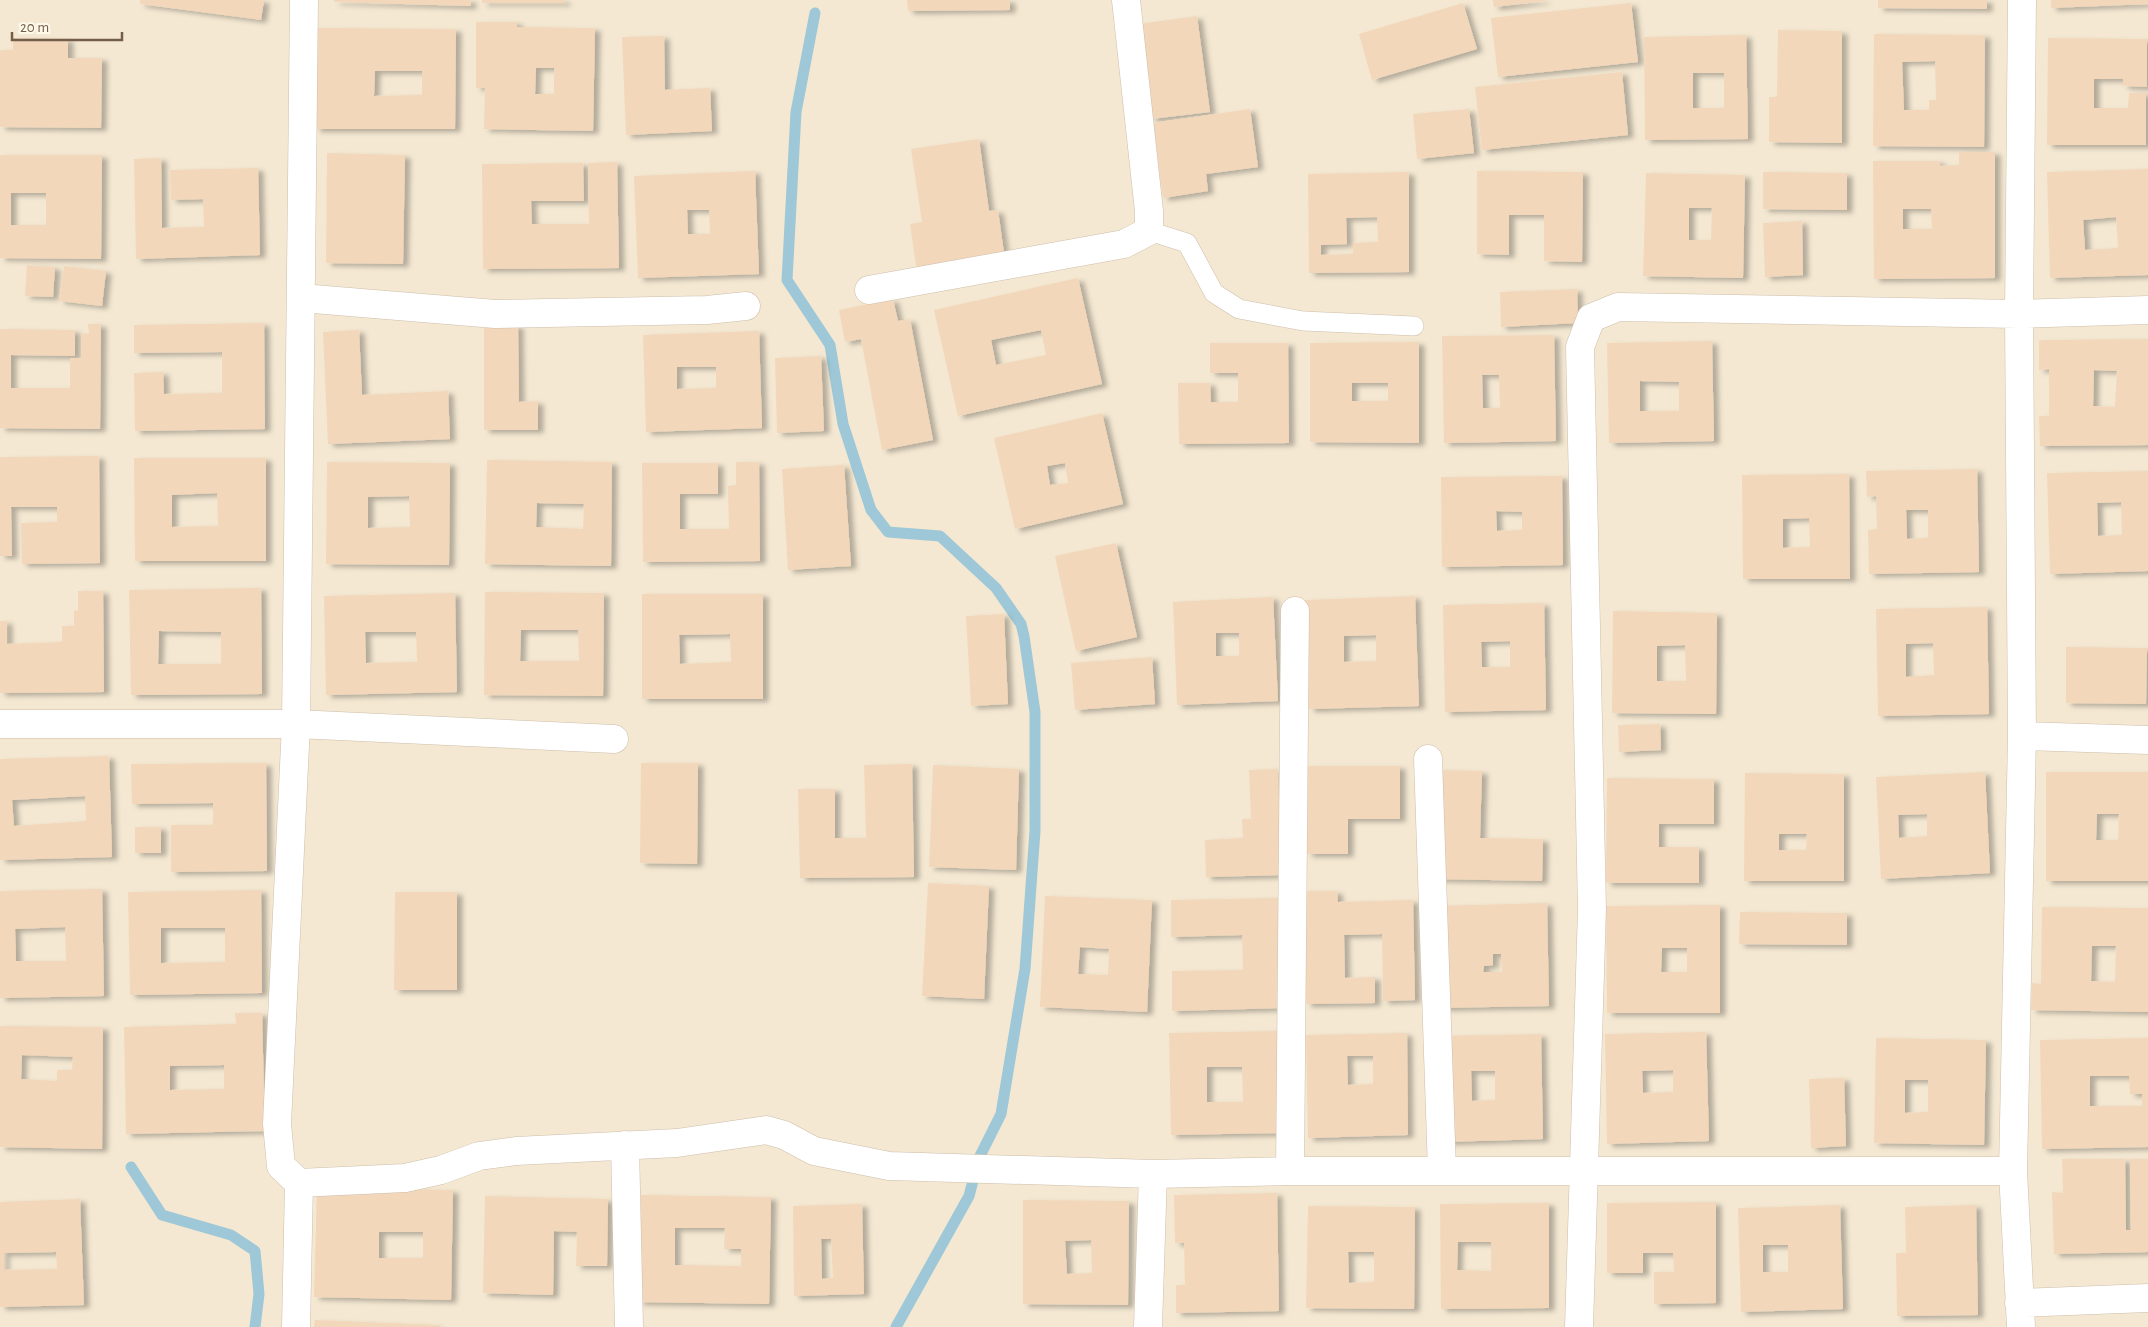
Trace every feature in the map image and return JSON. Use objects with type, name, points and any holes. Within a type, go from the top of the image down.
[{"type":"street","points":[[304,0],[296,724],[277,1124],[281,1166],[299,1183],[404,1178],[441,1170],[479,1156],[516,1151],[677,1143],[766,1130],[784,1135],[814,1151],[888,1166],[1153,1174],[1290,1171],[2013,1171]]},
{"type":"street","points":[[869,290],[1124,244],[1149,231],[1149,211],[1126,0]]},
{"type":"street","points":[[2022,0],[2019,314],[2022,736],[2013,1171],[2020,1315],[2148,1298]]},
{"type":"street","points":[[301,298],[495,314],[707,310],[746,306]]},
{"type":"street","points":[[1579,1327],[1592,909],[1580,347],[1591,318],[1618,306],[2019,314],[2148,310]]},
{"type":"street","points":[[1290,1171],[1295,611]]},
{"type":"street","points":[[0,724],[296,724],[614,739]]},
{"type":"street","points":[[2022,736],[2148,740]]},
{"type":"street","points":[[1428,758],[1442,1172]]},
{"type":"street","points":[[625,1146],[629,1327]]},
{"type":"street","points":[[1148,1327],[1153,1174]]},
{"type":"street","points":[[296,1327],[299,1183]]},
{"type":"lane","points":[[1149,231],[1188,242],[1214,292],[1239,309],[1303,321],[1414,326]]},
{"type":"shaded area","points":[[0,0],[2148,0],[2148,1327],[0,1327]]},
{"type":"building","points":[[140,0],[264,0],[261,20],[140,4]]},
{"type":"building","points":[[334,0],[471,0],[471,6],[334,2]]},
{"type":"building","points":[[482,0],[565,0],[565,3],[482,3]]},
{"type":"building","points":[[907,0],[1010,0],[1010,10],[908,11]]},
{"type":"building","points":[[1493,0],[1545,0],[1545,1],[1494,7]]},
{"type":"building","points":[[1878,0],[1987,0],[1987,9],[1878,8]]},
{"type":"building","points":[[2051,0],[2148,0],[2148,4],[2051,8]]},
{"type":"building","points":[[1463,3],[1477,49],[1372,80],[1359,34]]},
{"type":"building","points":[[1631,3],[1638,62],[1498,77],[1491,18]]},
{"type":"building","points":[[1197,16],[1210,112],[1151,119],[1139,24]]},
{"type":"building","points":[[476,22],[517,22],[517,27],[595,28],[593,131],[484,129],[485,88],[476,88]],"holes":[[[536,68],[554,68],[554,94],[535,94]]]},
{"type":"building","points":[[315,28],[456,29],[455,129],[315,129]],"holes":[[[375,71],[422,71],[422,95],[374,96]]]},
{"type":"building","points":[[1778,30],[1842,31],[1842,143],[1769,142],[1769,97],[1777,97]]},
{"type":"building","points":[[1874,34],[1985,35],[1984,147],[1873,146]],"holes":[[[1935,61],[1936,100],[1929,100],[1929,110],[1904,110],[1902,62]]]},
{"type":"building","points":[[1746,35],[1748,139],[1645,140],[1644,37]],"holes":[[[1693,73],[1724,73],[1724,108],[1693,108]]]},
{"type":"building","points":[[664,36],[665,90],[710,88],[712,131],[626,135],[622,37]]},
{"type":"building","points":[[13,38],[68,39],[68,58],[102,58],[101,128],[0,127],[0,50],[13,50]]},
{"type":"building","points":[[2048,38],[2147,39],[2147,87],[2123,86],[2123,79],[2094,79],[2094,108],[2128,108],[2129,93],[2146,93],[2146,145],[2047,145]]},
{"type":"building","points":[[1622,72],[1628,135],[1482,150],[1475,87]]},
{"type":"building","points":[[1250,109],[1258,167],[1206,174],[1208,191],[1163,198],[1152,123]]},
{"type":"building","points":[[1469,109],[1474,153],[1417,159],[1413,114]]},
{"type":"building","points":[[979,139],[989,211],[998,210],[1005,260],[917,272],[910,224],[922,222],[911,149]]},
{"type":"building","points":[[1959,152],[1995,152],[1995,278],[1874,279],[1873,161],[1940,161],[1940,166],[1959,165]],"holes":[[[1903,209],[1931,209],[1932,229],[1903,229]]]},
{"type":"building","points":[[327,153],[405,155],[403,264],[326,263]]},
{"type":"building","points":[[0,155],[102,155],[101,259],[0,258]],"holes":[[[11,193],[46,193],[46,225],[11,225]]]},
{"type":"building","points":[[161,158],[162,228],[204,227],[203,199],[171,200],[170,170],[258,168],[260,255],[136,259],[134,159]]},
{"type":"building","points":[[617,162],[619,268],[483,269],[482,164],[583,163],[584,201],[531,201],[532,224],[589,224],[588,163]]},
{"type":"building","points":[[2148,169],[2148,275],[2050,278],[2047,172]],"holes":[[[2116,217],[2118,248],[2085,250],[2083,220]]]},
{"type":"building","points":[[755,171],[759,274],[638,278],[634,176]],"holes":[[[687,210],[709,210],[710,234],[688,234]]]},
{"type":"building","points":[[1477,171],[1583,172],[1582,262],[1544,261],[1544,215],[1509,215],[1509,255],[1477,254]]},
{"type":"building","points":[[1409,172],[1409,272],[1309,273],[1308,174]],"holes":[[[1377,217],[1378,242],[1353,243],[1353,254],[1321,255],[1321,245],[1347,244],[1346,218]]]},
{"type":"building","points":[[1763,172],[1847,173],[1847,210],[1763,209]]},
{"type":"building","points":[[1646,173],[1745,175],[1743,278],[1643,276]],"holes":[[[1689,208],[1712,208],[1711,240],[1689,240]]]},
{"type":"building","points":[[1802,221],[1803,275],[1765,277],[1763,223]]},
{"type":"building","points":[[27,265],[55,267],[53,297],[25,296]]},
{"type":"building","points":[[64,266],[106,271],[102,306],[59,301]]},
{"type":"building","points":[[1078,278],[1102,384],[958,416],[934,310]],"holes":[[[1041,330],[1046,355],[996,365],[991,340]]]},
{"type":"building","points":[[1577,289],[1578,323],[1501,327],[1500,292]]},
{"type":"building","points":[[893,299],[898,321],[910,319],[933,440],[882,450],[861,339],[845,342],[839,310]]},
{"type":"building","points":[[264,323],[265,429],[135,431],[134,373],[163,372],[164,394],[222,393],[222,352],[134,353],[134,325]]},
{"type":"building","points":[[88,324],[101,324],[100,429],[0,428],[0,329],[75,330],[75,356],[11,355],[11,388],[70,388],[70,358],[81,358],[81,333],[89,334]]},
{"type":"building","points":[[518,325],[519,402],[538,401],[538,430],[484,430],[484,326]]},
{"type":"building","points":[[359,330],[362,395],[448,391],[450,439],[328,444],[323,332]]},
{"type":"building","points":[[759,331],[762,428],[646,432],[643,335]],"holes":[[[677,367],[716,367],[716,388],[677,389]]]},
{"type":"building","points":[[1554,335],[1556,441],[1444,443],[1442,336]],"holes":[[[1482,375],[1499,375],[1500,408],[1483,408]]]},
{"type":"building","points":[[2148,339],[2148,445],[2040,446],[2039,416],[2049,416],[2049,369],[2039,370],[2039,340]],"holes":[[[2094,370],[2117,371],[2115,407],[2093,406]]]},
{"type":"building","points":[[1712,341],[1714,441],[1609,443],[1607,343]],"holes":[[[1640,381],[1679,382],[1679,411],[1640,411]]]},
{"type":"building","points":[[1419,342],[1419,443],[1310,442],[1310,343]],"holes":[[[1352,383],[1388,383],[1388,401],[1352,401]]]},
{"type":"building","points":[[1210,343],[1288,343],[1289,443],[1179,444],[1178,383],[1210,383],[1211,402],[1238,402],[1238,373],[1210,373]]},
{"type":"building","points":[[821,356],[824,431],[777,433],[775,358]]},
{"type":"building","points":[[1102,413],[1123,504],[1015,529],[994,438]],"holes":[[[1065,463],[1068,483],[1050,485],[1047,466]]]},
{"type":"building","points":[[99,456],[100,563],[22,564],[21,523],[57,522],[57,507],[11,507],[12,556],[0,556],[0,457]]},
{"type":"building","points":[[134,458],[266,458],[266,561],[135,561]],"holes":[[[217,493],[218,526],[172,527],[172,495]]]},
{"type":"building","points":[[487,460],[612,462],[611,566],[485,564]],"holes":[[[537,503],[584,504],[583,529],[536,527]]]},
{"type":"building","points":[[327,462],[450,463],[449,565],[326,564]],"holes":[[[409,496],[410,527],[368,528],[368,497]]]},
{"type":"building","points":[[736,462],[759,462],[760,561],[643,562],[642,463],[718,463],[718,494],[680,494],[680,529],[729,529],[728,486],[736,485]]},
{"type":"building","points":[[844,465],[851,566],[788,570],[782,469]]},
{"type":"building","points":[[1977,469],[1979,572],[1869,574],[1868,530],[1877,529],[1876,496],[1867,497],[1866,471]],"holes":[[[1906,510],[1928,510],[1928,538],[1907,539]]]},
{"type":"building","points":[[2148,471],[2148,571],[2050,574],[2047,473]],"holes":[[[2121,502],[2122,535],[2098,536],[2097,503]]]},
{"type":"building","points":[[1849,474],[1850,579],[1743,579],[1742,475]],"holes":[[[1809,518],[1810,547],[1783,548],[1783,519]]]},
{"type":"building","points":[[1562,476],[1563,565],[1442,567],[1441,477]],"holes":[[[1496,511],[1522,512],[1522,530],[1497,531]]]},
{"type":"building","points":[[1116,543],[1137,637],[1076,651],[1055,556]]},
{"type":"building","points":[[261,588],[262,694],[131,695],[129,590]],"holes":[[[159,631],[221,632],[221,664],[158,664]]]},
{"type":"building","points":[[78,591],[103,591],[104,692],[0,693],[0,621],[7,621],[7,644],[62,642],[62,626],[74,626],[74,610],[78,611]]},
{"type":"building","points":[[485,592],[604,593],[603,696],[484,695]],"holes":[[[521,630],[578,630],[579,661],[520,661]]]},
{"type":"building","points":[[455,593],[457,692],[326,695],[324,596]],"holes":[[[365,632],[416,632],[417,662],[366,663]]]},
{"type":"building","points":[[642,594],[763,594],[763,699],[642,699]],"holes":[[[730,634],[731,662],[680,664],[679,635]]]},
{"type":"building","points":[[1415,596],[1419,706],[1309,709],[1305,600]],"holes":[[[1376,635],[1376,661],[1344,662],[1344,636]]]},
{"type":"building","points":[[1273,597],[1278,701],[1177,705],[1173,602]],"holes":[[[1216,633],[1239,633],[1239,656],[1216,656]]]},
{"type":"building","points":[[1544,603],[1546,710],[1445,712],[1443,605]],"holes":[[[1510,641],[1510,667],[1482,667],[1481,642]]]},
{"type":"building","points":[[1987,607],[1989,714],[1878,716],[1876,609]],"holes":[[[1933,643],[1934,675],[1906,677],[1906,644]]]},
{"type":"building","points":[[1613,611],[1717,613],[1716,714],[1612,713]],"holes":[[[1685,645],[1686,681],[1657,681],[1657,646]]]},
{"type":"building","points":[[1004,614],[1008,704],[971,706],[966,616]]},
{"type":"building","points":[[2066,647],[2147,648],[2146,704],[2066,703]]},
{"type":"building","points":[[1152,657],[1155,704],[1075,710],[1071,663]]},
{"type":"building","points":[[1660,724],[1661,750],[1619,752],[1618,725]]},
{"type":"building","points":[[109,756],[112,857],[0,860],[0,759]],"holes":[[[85,796],[86,821],[14,826],[12,800]]]},
{"type":"building","points":[[266,763],[267,871],[171,872],[171,825],[213,825],[213,803],[132,804],[131,764]]},
{"type":"building","points":[[641,763],[698,763],[697,864],[640,863]]},
{"type":"building","points":[[912,764],[914,877],[800,878],[798,789],[835,789],[835,838],[866,838],[864,765]]},
{"type":"building","points":[[933,765],[1019,769],[1016,870],[929,867]]},
{"type":"building","points":[[1308,766],[1400,766],[1400,819],[1348,819],[1348,854],[1307,854]]},
{"type":"building","points":[[1278,769],[1281,875],[1206,877],[1205,840],[1243,838],[1242,819],[1251,819],[1249,770]]},
{"type":"building","points":[[1437,770],[1482,771],[1480,838],[1543,839],[1542,881],[1434,879]]},
{"type":"building","points":[[1985,772],[1990,873],[1881,879],[1876,777]],"holes":[[[1927,814],[1927,836],[1899,838],[1898,815]]]},
{"type":"building","points":[[2046,772],[2148,772],[2148,881],[2046,881]],"holes":[[[2097,814],[2119,814],[2118,840],[2096,840]]]},
{"type":"building","points":[[1745,773],[1844,774],[1844,881],[1744,881]],"holes":[[[1779,834],[1807,834],[1806,850],[1779,850]]]},
{"type":"building","points":[[1607,778],[1714,779],[1714,824],[1659,824],[1659,847],[1699,847],[1699,883],[1606,883]]},
{"type":"building","points":[[135,827],[161,827],[161,853],[135,853]]},
{"type":"building","points":[[928,883],[989,886],[984,999],[922,996]]},
{"type":"building","points":[[102,889],[104,996],[0,998],[0,891]],"holes":[[[65,927],[66,961],[16,961],[15,929]]]},
{"type":"building","points":[[261,890],[262,993],[130,995],[128,892]],"holes":[[[161,928],[225,928],[225,962],[161,963]]]},
{"type":"building","points":[[1303,891],[1337,891],[1338,902],[1413,900],[1415,1000],[1383,1001],[1382,934],[1344,935],[1345,978],[1375,977],[1375,1003],[1306,1004]]},
{"type":"building","points":[[395,892],[457,892],[457,990],[394,990]]},
{"type":"building","points":[[1045,896],[1152,900],[1147,1012],[1040,1007]],"holes":[[[1080,947],[1109,949],[1108,975],[1078,974]]]},
{"type":"building","points":[[1281,898],[1283,1008],[1172,1011],[1172,971],[1243,970],[1242,935],[1171,937],[1171,900]]},
{"type":"building","points":[[1547,903],[1549,1006],[1439,1008],[1437,906]],"holes":[[[1493,954],[1501,954],[1502,972],[1483,972],[1484,966],[1493,965]]]},
{"type":"building","points":[[1720,905],[1720,1013],[1607,1013],[1606,906]],"holes":[[[1662,948],[1687,948],[1687,972],[1661,972]]]},
{"type":"building","points":[[2042,907],[2148,908],[2148,1012],[2031,1010],[2032,983],[2041,984]],"holes":[[[2092,946],[2116,946],[2115,982],[2091,981]]]},
{"type":"building","points":[[1740,912],[1847,913],[1847,945],[1739,944]]},
{"type":"building","points":[[235,1013],[262,1013],[265,1131],[126,1134],[124,1027],[236,1024]],"holes":[[[224,1065],[224,1089],[170,1090],[170,1066]]]},
{"type":"building","points":[[0,1026],[103,1027],[102,1149],[0,1147]],"holes":[[[22,1055],[73,1057],[72,1070],[57,1070],[57,1081],[21,1079]]]},
{"type":"building","points":[[1277,1031],[1279,1133],[1171,1135],[1169,1033]],"holes":[[[1207,1067],[1242,1067],[1243,1102],[1207,1102]]]},
{"type":"building","points":[[1706,1032],[1709,1141],[1607,1144],[1605,1034]],"holes":[[[1673,1070],[1673,1092],[1643,1093],[1642,1071]]]},
{"type":"building","points":[[1407,1033],[1408,1135],[1308,1138],[1306,1035]],"holes":[[[1347,1056],[1373,1056],[1373,1084],[1348,1085]]]},
{"type":"building","points":[[1541,1034],[1543,1139],[1442,1142],[1440,1036]],"holes":[[[1471,1071],[1495,1071],[1495,1100],[1472,1101]]]},
{"type":"building","points":[[1876,1038],[1986,1040],[1984,1145],[1874,1143]],"holes":[[[1905,1080],[1928,1080],[1928,1112],[1905,1113]]]},
{"type":"building","points":[[2148,1038],[2148,1147],[2042,1149],[2040,1040]],"holes":[[[2090,1076],[2129,1076],[2130,1094],[2142,1094],[2142,1106],[2090,1106]]]},
{"type":"building","points":[[1844,1078],[1846,1146],[1811,1148],[1809,1079]]},
{"type":"building","points":[[2062,1159],[2125,1159],[2126,1230],[2131,1230],[2130,1159],[2148,1159],[2148,1252],[2054,1254],[2052,1192],[2063,1193]]},
{"type":"building","points":[[317,1187],[453,1190],[451,1300],[314,1297]],"holes":[[[379,1232],[423,1232],[423,1258],[379,1258]]]},
{"type":"building","points":[[1277,1193],[1279,1311],[1176,1313],[1176,1285],[1185,1285],[1184,1243],[1175,1243],[1174,1195]]},
{"type":"building","points":[[641,1195],[771,1197],[769,1304],[638,1302]],"holes":[[[675,1228],[725,1228],[724,1249],[741,1249],[741,1266],[675,1265]]]},
{"type":"building","points":[[485,1196],[608,1199],[607,1266],[576,1266],[577,1232],[554,1231],[553,1295],[483,1293]]},
{"type":"building","points":[[80,1199],[84,1305],[0,1307],[0,1202]],"holes":[[[56,1252],[57,1269],[4,1270],[4,1253]]]},
{"type":"building","points":[[1023,1200],[1129,1201],[1128,1305],[1023,1304]],"holes":[[[1091,1240],[1092,1273],[1067,1274],[1065,1241]]]},
{"type":"building","points":[[1716,1202],[1716,1303],[1654,1304],[1654,1272],[1674,1272],[1673,1253],[1643,1253],[1643,1273],[1607,1273],[1607,1203]]},
{"type":"building","points":[[1549,1203],[1549,1308],[1441,1309],[1440,1204]],"holes":[[[1458,1242],[1491,1242],[1491,1271],[1457,1270]]]},
{"type":"building","points":[[862,1204],[864,1294],[794,1296],[793,1206]],"holes":[[[821,1239],[831,1239],[833,1278],[822,1279]]]},
{"type":"building","points":[[1840,1205],[1843,1309],[1741,1312],[1738,1208]],"holes":[[[1763,1245],[1788,1245],[1788,1272],[1763,1272]]]},
{"type":"building","points":[[1976,1205],[1978,1315],[1897,1316],[1896,1253],[1906,1253],[1905,1207]]},
{"type":"building","points":[[1308,1206],[1415,1207],[1414,1309],[1306,1308]],"holes":[[[1348,1252],[1374,1252],[1374,1282],[1349,1283]]]},
{"type":"building","points":[[315,1320],[437,1325],[437,1327],[314,1327]]},
{"type":"waterway","points":[[815,13],[796,112],[787,280],[830,345],[843,424],[871,510],[888,532],[940,536],[996,588],[1021,624],[1035,712],[1035,831],[1025,969],[1001,1114],[979,1158],[969,1196],[896,1327]]},
{"type":"waterway","points":[[131,1167],[162,1215],[231,1235],[255,1251],[259,1294],[255,1327]]}]
